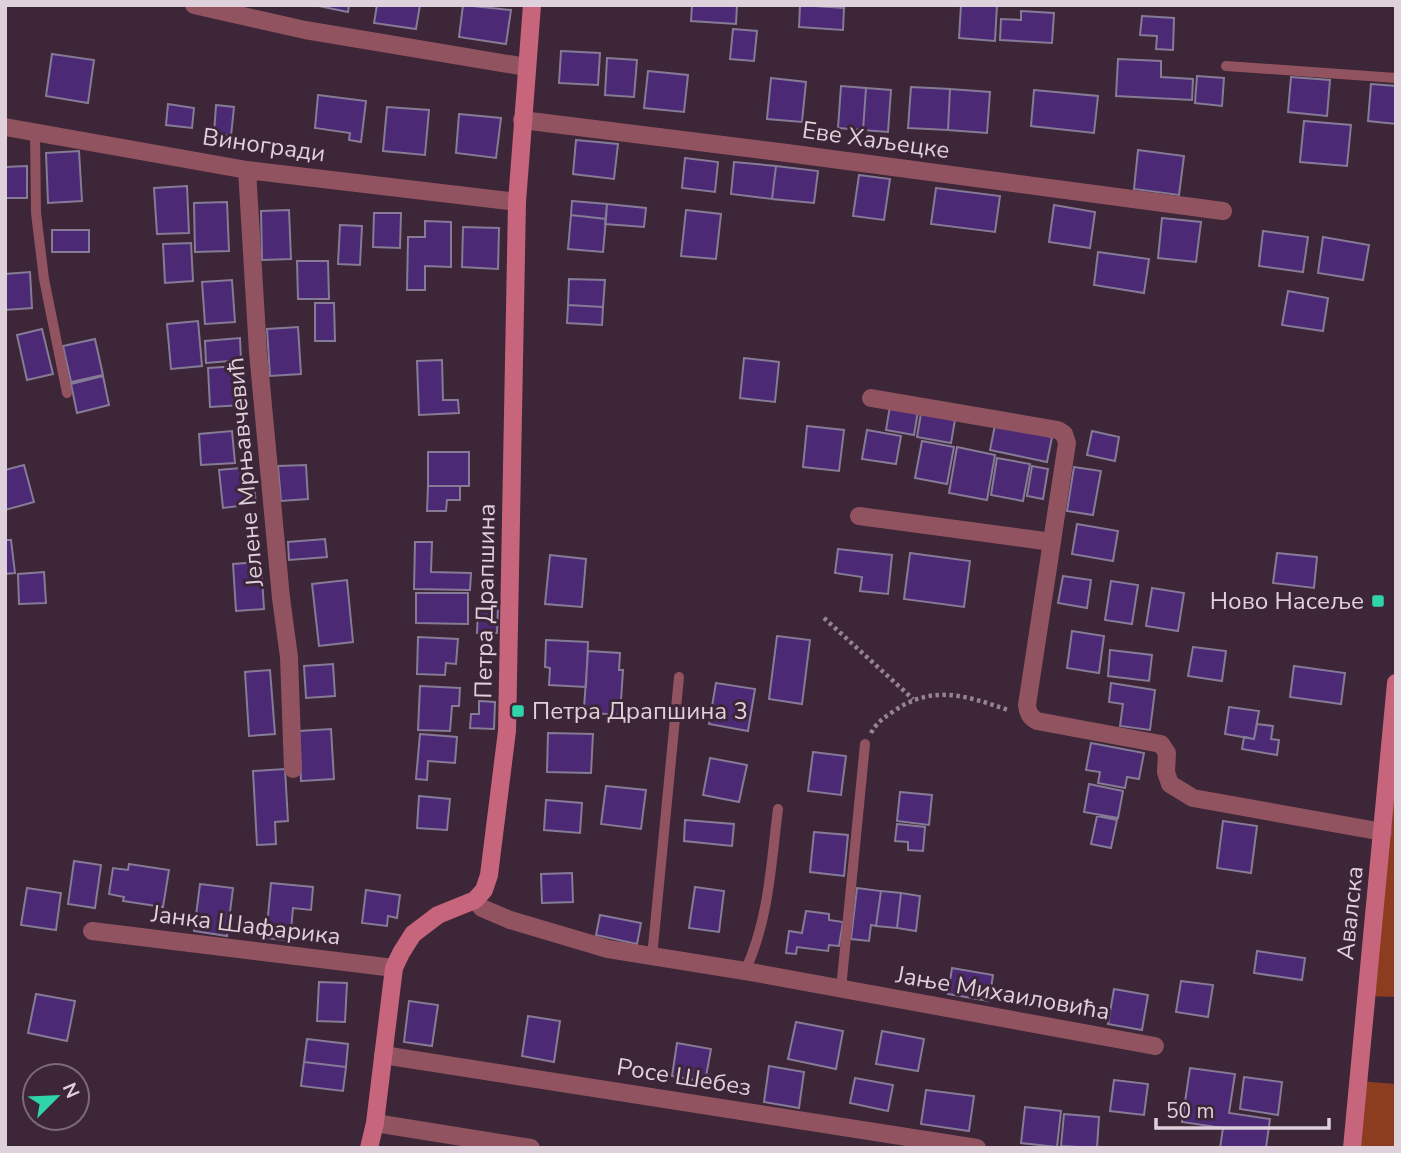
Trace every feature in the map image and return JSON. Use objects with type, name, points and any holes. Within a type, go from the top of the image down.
[{"type":"street","points":[[194,5],[305,30],[526,67]]},
{"type":"street","name":"Петра Драпшина","points":[[475,900],[484,890],[489,875],[507,731],[517,202],[532,5]]},
{"type":"street","name":"Еве Хаљецке","points":[[522,120],[787,152],[1223,211]]},
{"type":"street","name":"Виногради","points":[[5,127],[247,170],[517,202]]},
{"type":"street","name":"Јелене Мрњавчевић","points":[[247,170],[258,352],[289,657],[293,769]]},
{"type":"street","points":[[871,398],[1058,430],[1064,434],[1067,443],[1029,693],[1029,714],[1037,721],[1161,744],[1167,753],[1166,772],[1170,784],[1175,790],[1193,798],[1383,832]]},
{"type":"street","points":[[859,516],[1052,542]]},
{"type":"street","name":"Авалска","points":[[1352,1148],[1396,683]]},
{"type":"street","points":[[369,1148],[375,1123],[394,968],[413,934],[438,915],[475,900]]},
{"type":"street","name":"Јање Михаиловића","points":[[475,900],[482,908],[500,916],[608,950],[745,971],[1155,1046]]},
{"type":"street","name":"Јанка Шафарика","points":[[92,931],[394,968]]},
{"type":"street","name":"Росе Шебез","points":[[383,1055],[977,1148]]},
{"type":"street","points":[[375,1123],[531,1148]]},
{"type":"lane","points":[[1226,66],[1396,78]]},
{"type":"lane","points":[[35,132],[36,213],[44,279],[67,393]]},
{"type":"lane","points":[[652,957],[679,677]]},
{"type":"lane","points":[[841,989],[865,744]]},
{"type":"lane","points":[[745,971],[756,947],[766,905],[778,809]]},
{"type":"path","points":[[824,618],[913,699]]},
{"type":"path","points":[[865,744],[876,724],[913,699],[931,694],[968,696],[1013,712],[1029,714]]},
{"type":"shaded area","points":[[1396,683],[1396,997],[1366,996]]},
{"type":"shaded area","points":[[1358,1081],[1396,1084],[1396,1148],[1352,1148]]},
{"type":"building","points":[[314,5],[349,5],[348,12]]},
{"type":"building","points":[[377,5],[420,5],[416,29],[374,23]]},
{"type":"building","points":[[463,5],[511,10],[506,44],[459,37]]},
{"type":"building","points":[[692,5],[737,5],[736,24],[691,21]]},
{"type":"building","points":[[800,5],[844,8],[843,30],[799,27]]},
{"type":"building","points":[[961,5],[997,5],[995,41],[959,38]]},
{"type":"building","points":[[1021,11],[1054,13],[1052,43],[1000,40],[1001,19],[1021,20]]},
{"type":"building","points":[[1142,16],[1174,18],[1173,50],[1156,49],[1157,36],[1140,35]]},
{"type":"building","points":[[733,29],[757,31],[754,61],[730,59]]},
{"type":"building","points":[[561,51],[600,53],[598,85],[559,83]]},
{"type":"building","points":[[52,54],[94,60],[88,103],[46,96]]},
{"type":"building","points":[[607,58],[637,60],[634,97],[605,95]]},
{"type":"building","points":[[1118,59],[1161,61],[1161,77],[1193,79],[1192,100],[1116,96]]},
{"type":"building","points":[[648,71],[688,75],[684,112],[644,108]]},
{"type":"building","points":[[1197,76],[1224,78],[1222,106],[1195,103]]},
{"type":"building","points":[[1291,77],[1330,80],[1327,116],[1288,112]]},
{"type":"building","points":[[771,78],[806,82],[802,122],[767,119]]},
{"type":"building","points":[[1371,84],[1396,86],[1396,124],[1368,121]]},
{"type":"building","points":[[841,86],[866,88],[863,130],[838,128]]},
{"type":"building","points":[[911,87],[950,89],[948,130],[908,128]]},
{"type":"building","points":[[866,88],[891,90],[888,132],[863,130]]},
{"type":"building","points":[[950,89],[990,92],[987,133],[948,130]]},
{"type":"building","points":[[1034,90],[1098,96],[1094,133],[1031,126]]},
{"type":"building","points":[[318,95],[366,101],[361,142],[349,140],[350,133],[315,128]]},
{"type":"building","points":[[168,104],[194,108],[192,128],[166,125]]},
{"type":"building","points":[[216,105],[234,107],[231,136],[214,134]]},
{"type":"building","points":[[387,107],[429,110],[425,155],[383,151]]},
{"type":"building","points":[[459,114],[501,118],[496,158],[456,153]]},
{"type":"building","points":[[1304,121],[1351,125],[1347,166],[1300,162]]},
{"type":"building","points":[[576,140],[618,144],[614,179],[573,174]]},
{"type":"building","points":[[1138,150],[1184,156],[1179,195],[1134,189]]},
{"type":"building","points":[[79,151],[82,201],[48,203],[46,153]]},
{"type":"building","points":[[685,158],[718,162],[715,192],[682,188]]},
{"type":"building","points":[[734,162],[776,166],[772,199],[731,194]]},
{"type":"building","points":[[27,166],[27,198],[5,198],[5,167]]},
{"type":"building","points":[[776,166],[818,171],[814,203],[772,199]]},
{"type":"building","points":[[859,175],[890,179],[884,220],[853,216]]},
{"type":"building","points":[[187,186],[189,233],[157,234],[154,188]]},
{"type":"building","points":[[936,188],[1000,196],[995,232],[931,224]]},
{"type":"building","points":[[572,201],[607,204],[606,219],[571,215]]},
{"type":"building","points":[[227,202],[229,251],[195,252],[194,203]]},
{"type":"building","points":[[607,204],[646,208],[644,227],[605,224]]},
{"type":"building","points":[[1054,205],[1095,212],[1090,248],[1049,242]]},
{"type":"building","points":[[289,210],[291,259],[262,260],[261,211]]},
{"type":"building","points":[[686,210],[721,214],[716,259],[681,256]]},
{"type":"building","points":[[374,213],[401,213],[400,248],[373,247]]},
{"type":"building","points":[[571,215],[606,219],[603,252],[568,249]]},
{"type":"building","points":[[1162,218],[1201,222],[1196,262],[1158,258]]},
{"type":"building","points":[[425,221],[451,222],[451,267],[425,266],[425,290],[407,290],[408,237],[425,237]]},
{"type":"building","points":[[340,225],[362,226],[360,265],[338,264]]},
{"type":"building","points":[[463,227],[499,228],[498,269],[462,267]]},
{"type":"building","points":[[52,230],[89,230],[89,252],[52,252]]},
{"type":"building","points":[[1263,231],[1308,237],[1303,272],[1259,266]]},
{"type":"building","points":[[1323,237],[1369,245],[1363,280],[1318,273]]},
{"type":"building","points":[[191,243],[193,281],[165,283],[163,244]]},
{"type":"building","points":[[1098,252],[1149,259],[1144,293],[1094,285]]},
{"type":"building","points":[[297,261],[328,261],[329,299],[298,299]]},
{"type":"building","points":[[30,272],[32,308],[5,310],[5,274]]},
{"type":"building","points":[[569,279],[605,280],[603,307],[568,305]]},
{"type":"building","points":[[232,280],[235,322],[205,324],[202,282]]},
{"type":"building","points":[[1288,291],[1328,298],[1323,331],[1282,325]]},
{"type":"building","points":[[315,303],[334,303],[335,341],[315,341]]},
{"type":"building","points":[[568,305],[603,307],[602,325],[567,323]]},
{"type":"building","points":[[198,321],[202,366],[171,369],[167,324]]},
{"type":"building","points":[[298,327],[301,374],[270,376],[267,329]]},
{"type":"building","points":[[42,329],[53,374],[27,380],[17,335]]},
{"type":"building","points":[[240,338],[241,360],[206,363],[205,341]]},
{"type":"building","points":[[95,339],[103,375],[71,382],[63,346]]},
{"type":"building","points":[[744,358],[779,362],[775,402],[740,398]]},
{"type":"building","points":[[442,360],[443,400],[458,400],[459,413],[419,415],[417,361]]},
{"type":"building","points":[[239,366],[242,405],[210,407],[208,368]]},
{"type":"building","points":[[103,376],[109,405],[77,413],[71,384]]},
{"type":"building","points":[[890,406],[918,411],[914,435],[886,430]]},
{"type":"building","points":[[921,413],[955,420],[951,443],[917,437]]},
{"type":"building","points":[[995,425],[1052,437],[1047,462],[990,450]]},
{"type":"building","points":[[807,426],[844,430],[839,471],[803,467]]},
{"type":"building","points":[[867,430],[901,436],[896,464],[862,459]]},
{"type":"building","points":[[232,431],[235,463],[201,465],[199,434]]},
{"type":"building","points":[[1092,431],[1119,437],[1115,461],[1087,455]]},
{"type":"building","points":[[922,441],[954,447],[947,484],[915,478]]},
{"type":"building","points":[[957,447],[995,455],[987,500],[949,493]]},
{"type":"building","points":[[428,452],[469,452],[469,486],[428,486]]},
{"type":"building","points":[[997,458],[1030,464],[1023,501],[991,495]]},
{"type":"building","points":[[24,465],[34,502],[5,510],[5,470]]},
{"type":"building","points":[[306,465],[308,499],[281,501],[278,466]]},
{"type":"building","points":[[1032,466],[1048,469],[1043,499],[1027,496]]},
{"type":"building","points":[[252,467],[256,504],[223,508],[219,470]]},
{"type":"building","points":[[1074,467],[1101,471],[1093,515],[1067,511]]},
{"type":"building","points":[[428,486],[460,486],[460,500],[447,500],[446,511],[427,511]]},
{"type":"building","points":[[1077,524],[1118,531],[1113,561],[1072,554]]},
{"type":"building","points":[[325,539],[327,557],[289,560],[288,542]]},
{"type":"building","points":[[5,540],[11,540],[15,573],[5,574]]},
{"type":"building","points":[[415,542],[432,542],[431,572],[471,573],[470,590],[414,589]]},
{"type":"building","points":[[838,549],[892,555],[888,594],[860,591],[862,577],[835,573]]},
{"type":"building","points":[[910,553],[970,561],[964,607],[904,599]]},
{"type":"building","points":[[1277,553],[1317,557],[1314,588],[1273,583]]},
{"type":"building","points":[[550,555],[586,559],[582,607],[545,604]]},
{"type":"building","points":[[261,562],[264,609],[236,611],[233,564]]},
{"type":"building","points":[[44,572],[46,603],[19,604],[18,574]]},
{"type":"building","points":[[1063,576],[1091,580],[1087,608],[1058,603]]},
{"type":"building","points":[[347,580],[353,642],[319,646],[312,584]]},
{"type":"building","points":[[1111,581],[1138,585],[1132,624],[1105,620]]},
{"type":"building","points":[[1152,588],[1184,593],[1178,631],[1146,626]]},
{"type":"building","points":[[416,593],[468,593],[468,624],[416,623]]},
{"type":"building","points":[[478,608],[498,608],[497,633],[477,633]]},
{"type":"building","points":[[1072,631],[1104,636],[1099,673],[1067,668]]},
{"type":"building","points":[[777,636],[810,640],[802,704],[769,699]]},
{"type":"building","points":[[418,637],[458,639],[456,664],[446,663],[445,675],[417,674]]},
{"type":"building","points":[[546,640],[588,642],[586,687],[549,685],[550,668],[545,667]]},
{"type":"building","points":[[1193,647],[1226,651],[1222,681],[1188,676]]},
{"type":"building","points":[[1110,650],[1152,655],[1149,681],[1108,676]]},
{"type":"building","points":[[588,651],[620,653],[619,670],[623,670],[620,715],[593,713],[593,708],[584,708]]},
{"type":"building","points":[[333,664],[335,696],[306,698],[304,666]]},
{"type":"building","points":[[1294,666],[1345,673],[1341,704],[1290,697]]},
{"type":"building","points":[[270,670],[275,734],[249,736],[245,672]]},
{"type":"building","points":[[716,683],[755,689],[748,731],[709,724]]},
{"type":"building","points":[[1111,683],[1155,690],[1150,730],[1120,726],[1123,704],[1109,702]]},
{"type":"building","points":[[420,686],[460,688],[459,706],[452,706],[450,731],[418,730]]},
{"type":"building","points":[[479,701],[495,702],[494,729],[470,728],[471,714],[479,714]]},
{"type":"building","points":[[1229,707],[1259,711],[1254,739],[1225,734]]},
{"type":"building","points":[[1257,724],[1273,726],[1271,739],[1279,740],[1277,755],[1242,749],[1244,737],[1254,739]]},
{"type":"building","points":[[331,729],[334,779],[301,781],[299,731]]},
{"type":"building","points":[[548,733],[593,734],[591,773],[547,772]]},
{"type":"building","points":[[420,734],[457,737],[455,763],[428,761],[427,780],[416,779]]},
{"type":"building","points":[[1091,743],[1144,753],[1139,779],[1127,777],[1125,788],[1098,783],[1100,772],[1086,770]]},
{"type":"building","points":[[813,752],[846,756],[841,795],[808,791]]},
{"type":"building","points":[[710,758],[747,765],[739,802],[703,795]]},
{"type":"building","points":[[285,769],[288,821],[275,822],[276,844],[257,845],[253,771]]},
{"type":"building","points":[[1089,784],[1123,791],[1118,818],[1084,812]]},
{"type":"building","points":[[606,786],[646,790],[641,829],[601,824]]},
{"type":"building","points":[[900,792],[932,795],[929,825],[897,821]]},
{"type":"building","points":[[419,796],[450,799],[447,830],[417,828]]},
{"type":"building","points":[[546,800],[582,803],[580,833],[544,830]]},
{"type":"building","points":[[1097,816],[1117,820],[1111,848],[1091,844]]},
{"type":"building","points":[[685,820],[734,824],[732,846],[684,841]]},
{"type":"building","points":[[1223,821],[1257,826],[1251,873],[1217,868]]},
{"type":"building","points":[[897,824],[925,827],[923,851],[908,850],[908,842],[895,841]]},
{"type":"building","points":[[814,832],[848,835],[844,876],[810,872]]},
{"type":"building","points":[[74,861],[101,865],[95,908],[68,904]]},
{"type":"building","points":[[129,864],[169,870],[163,907],[123,901],[124,897],[109,894],[113,868],[128,870]]},
{"type":"building","points":[[572,873],[573,902],[542,903],[541,874]]},
{"type":"building","points":[[271,883],[313,887],[311,910],[293,908],[290,941],[266,938]]},
{"type":"building","points":[[200,884],[233,888],[227,936],[194,931]]},
{"type":"building","points":[[695,887],[724,891],[719,932],[689,928]]},
{"type":"building","points":[[27,888],[61,893],[56,930],[21,925]]},
{"type":"building","points":[[857,888],[881,891],[876,926],[871,925],[869,941],[851,939]]},
{"type":"building","points":[[366,890],[400,895],[397,918],[388,916],[387,926],[362,923]]},
{"type":"building","points":[[881,891],[901,893],[897,928],[876,926]]},
{"type":"building","points":[[901,893],[920,896],[916,931],[897,928]]},
{"type":"building","points":[[806,911],[829,914],[829,920],[843,922],[839,946],[829,945],[828,951],[797,947],[796,954],[786,953],[789,931],[802,933]]},
{"type":"building","points":[[600,915],[641,923],[637,944],[596,935]]},
{"type":"building","points":[[1257,951],[1305,958],[1302,980],[1254,973]]},
{"type":"building","points":[[952,968],[993,975],[989,1001],[948,994]]},
{"type":"building","points":[[1181,981],[1213,985],[1208,1017],[1176,1012]]},
{"type":"building","points":[[319,982],[347,983],[345,1022],[317,1021]]},
{"type":"building","points":[[1114,989],[1148,995],[1142,1030],[1108,1024]]},
{"type":"building","points":[[36,994],[75,1001],[67,1041],[28,1033]]},
{"type":"building","points":[[409,1001],[438,1005],[432,1046],[404,1042]]},
{"type":"building","points":[[528,1016],[560,1021],[554,1062],[522,1056]]},
{"type":"building","points":[[796,1022],[843,1031],[836,1069],[788,1059]]},
{"type":"building","points":[[882,1031],[924,1039],[918,1071],[876,1064]]},
{"type":"building","points":[[307,1039],[348,1044],[346,1067],[304,1062]]},
{"type":"building","points":[[677,1043],[711,1049],[705,1082],[672,1076]]},
{"type":"building","points":[[304,1062],[346,1067],[343,1091],[301,1086]]},
{"type":"building","points":[[769,1066],[804,1072],[799,1108],[764,1102]]},
{"type":"building","points":[[1190,1068],[1235,1074],[1229,1113],[1270,1119],[1266,1148],[1220,1148],[1223,1128],[1182,1122]]},
{"type":"building","points":[[1244,1077],[1282,1082],[1278,1115],[1240,1109]]},
{"type":"building","points":[[855,1078],[893,1085],[888,1111],[850,1103]]},
{"type":"building","points":[[1114,1080],[1148,1084],[1144,1115],[1110,1111]]},
{"type":"building","points":[[926,1090],[974,1096],[969,1131],[921,1124]]},
{"type":"building","points":[[1025,1107],[1061,1111],[1057,1147],[1021,1143]]},
{"type":"building","points":[[1064,1114],[1099,1117],[1097,1148],[1061,1146]]},
{"type":"place","name":"Ново Насеље","points":[[1378,601]]},
{"type":"place","name":"Петра Драпшина 3","points":[[518,711]]}]
